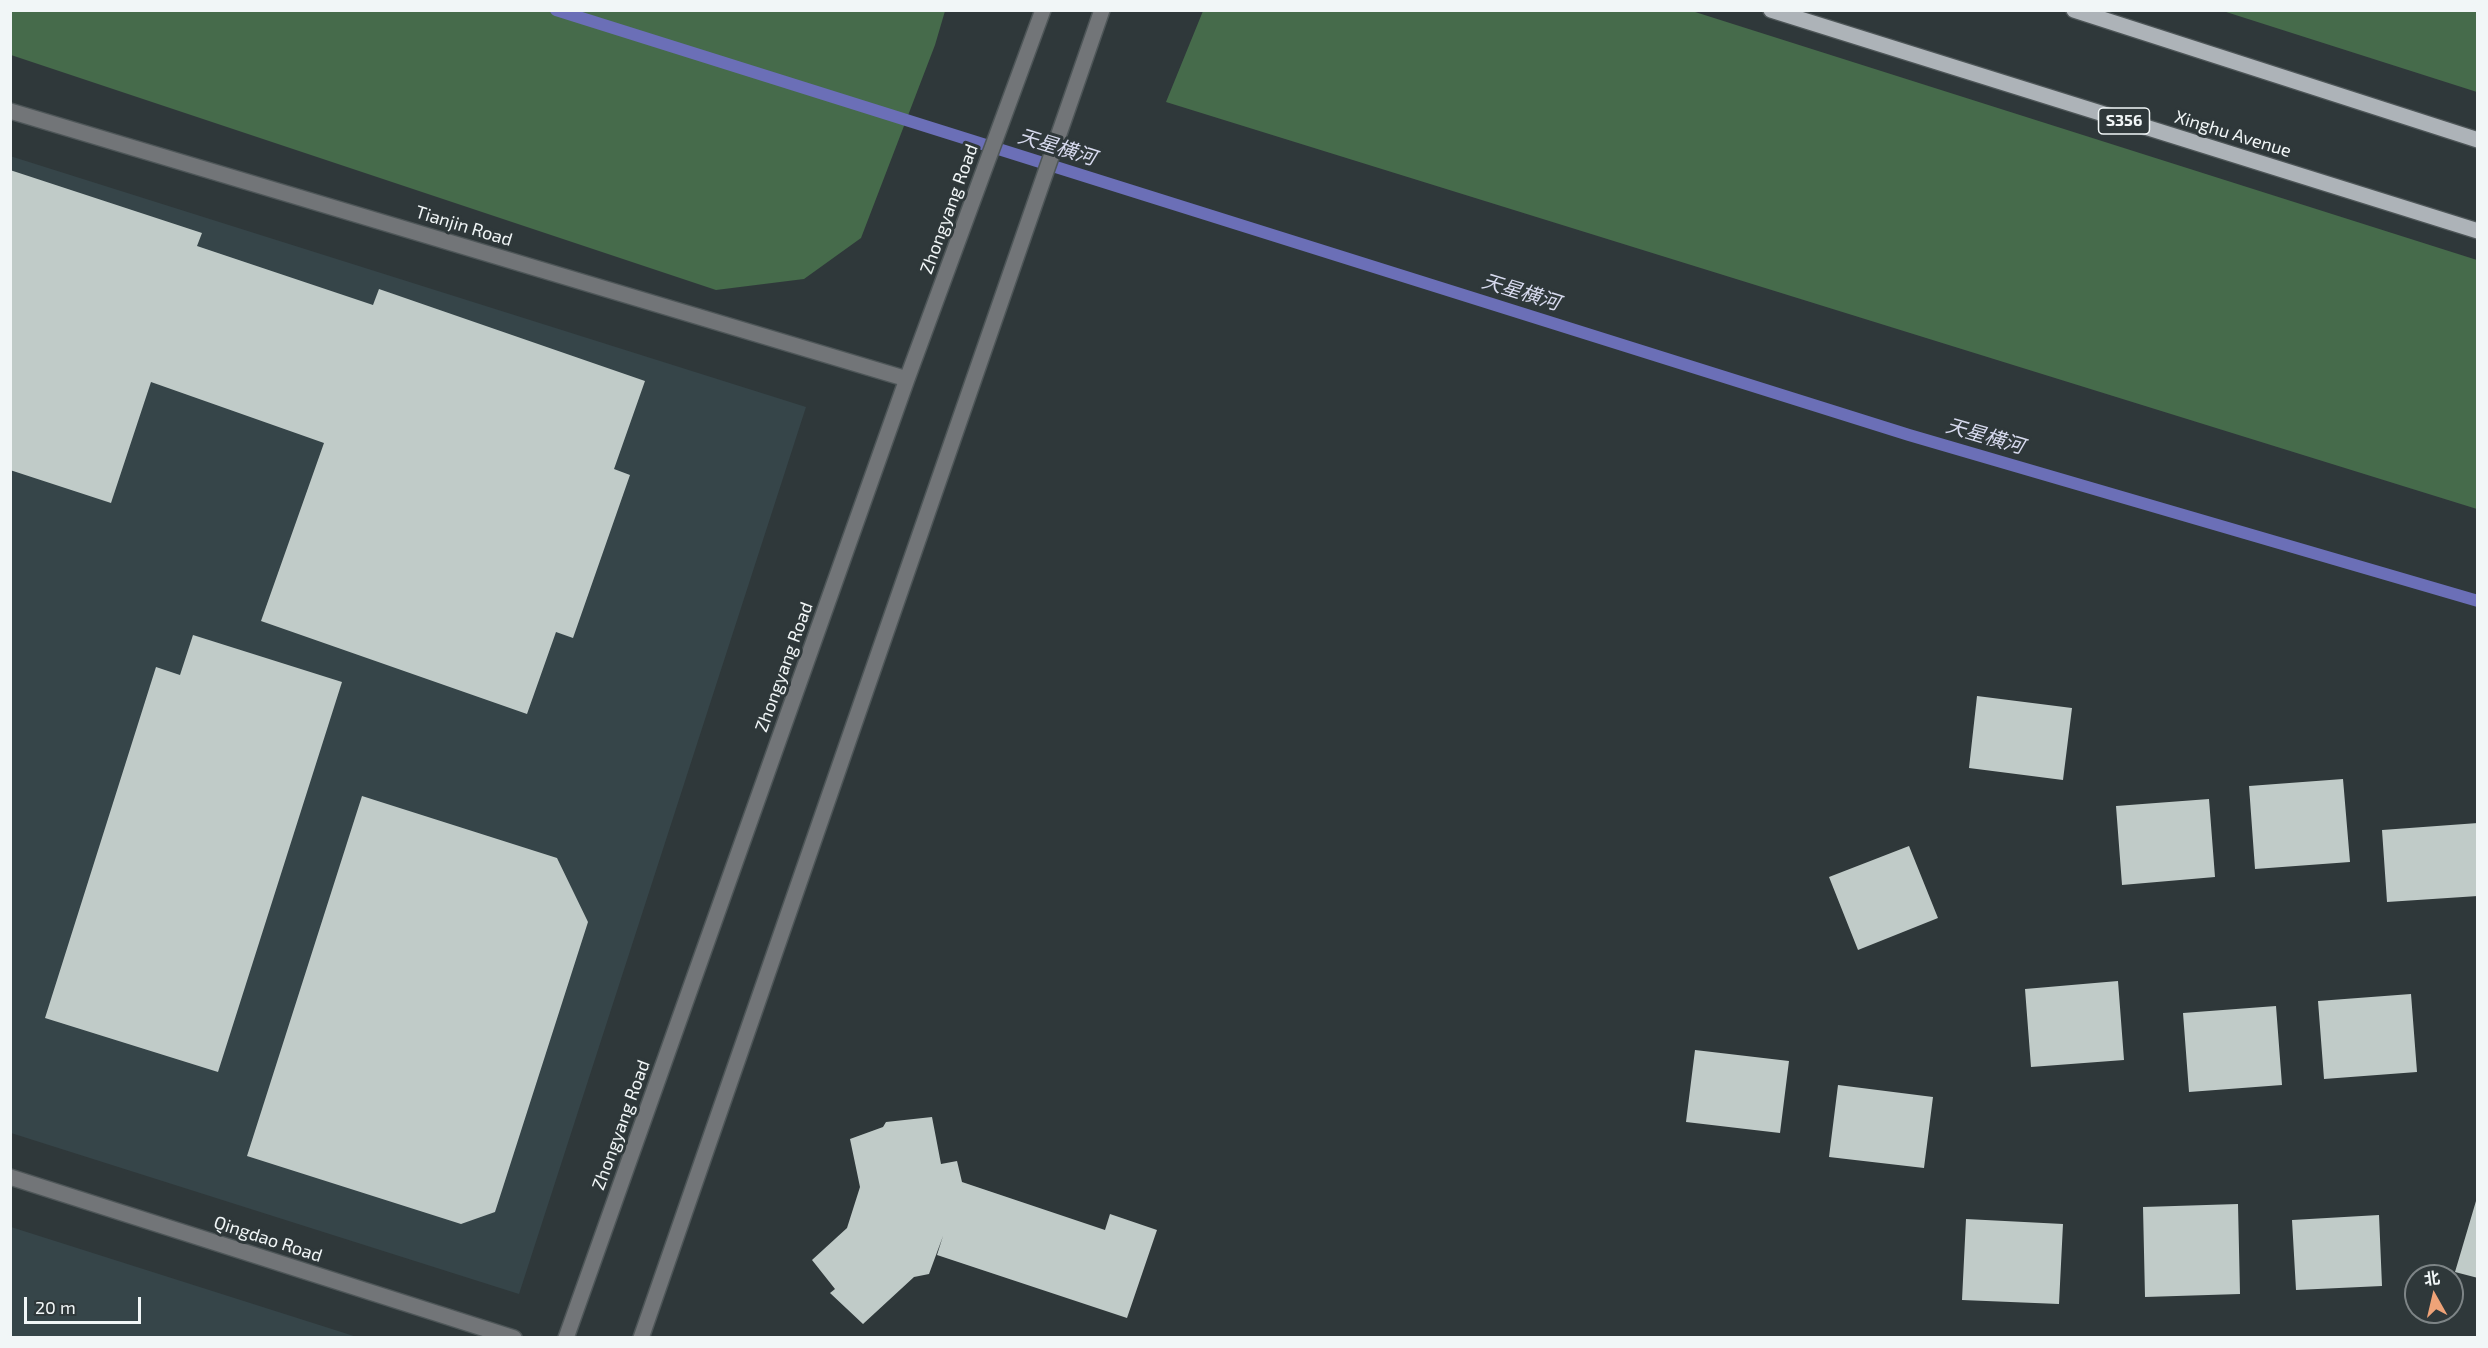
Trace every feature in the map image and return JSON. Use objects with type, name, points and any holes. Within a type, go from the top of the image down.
[{"type":"main road","name":"Xinghu Avenue","points":[[1771,10],[2478,231]]},
{"type":"main road","points":[[2074,10],[2478,140]]},
{"type":"street","name":"Zhongyang Road","points":[[566,1338],[907,378],[1043,10]]},
{"type":"street","points":[[641,1338],[1102,10]]},
{"type":"street","name":"Tianjin Road","points":[[10,111],[907,378]]},
{"type":"street","name":"Qingdao Road","points":[[10,1177],[514,1338]]},
{"type":"shaded area","points":[[10,156],[806,407],[519,1294],[11,1133]]},
{"type":"shaded area","points":[[11,1227],[357,1337],[11,1337]]},
{"type":"green space","points":[[11,10],[945,11],[935,45],[861,238],[804,279],[716,290],[11,55]]},
{"type":"green space","points":[[1203,11],[1692,11],[2477,260],[2477,509],[1166,102]]},
{"type":"green space","points":[[2223,11],[2477,11],[2477,92]]},
{"type":"building","points":[[10,170],[202,233],[197,246],[373,305],[379,289],[645,381],[614,469],[630,475],[573,638],[556,632],[527,714],[261,621],[324,443],[151,382],[111,503],[10,470]]},
{"type":"building","points":[[193,635],[342,682],[218,1072],[45,1018],[156,667],[180,675]]},
{"type":"building","points":[[1977,696],[2072,708],[2063,780],[1969,768]]},
{"type":"building","points":[[2343,779],[2350,862],[2255,869],[2249,786]]},
{"type":"building","points":[[362,796],[557,858],[588,922],[495,1212],[461,1224],[247,1156]]},
{"type":"building","points":[[2209,799],[2215,877],[2122,885],[2116,806]]},
{"type":"building","points":[[2478,823],[2478,896],[2387,902],[2382,830]]},
{"type":"building","points":[[1909,846],[1938,918],[1858,950],[1829,877]]},
{"type":"building","points":[[2118,981],[2124,1060],[2031,1067],[2025,989]]},
{"type":"building","points":[[2411,994],[2417,1072],[2324,1079],[2318,1001]]},
{"type":"building","points":[[2276,1006],[2282,1085],[2189,1092],[2183,1013]]},
{"type":"building","points":[[1695,1050],[1789,1061],[1780,1133],[1686,1122]]},
{"type":"building","points":[[1838,1085],[1933,1097],[1924,1168],[1829,1157]]},
{"type":"building","points":[[932,1117],[941,1164],[957,1161],[962,1182],[1105,1230],[1110,1214],[1157,1230],[1127,1318],[937,1255],[943,1236],[929,1274],[914,1277],[863,1324],[830,1293],[835,1289],[812,1260],[847,1228],[860,1187],[850,1139],[883,1127],[886,1122]]},
{"type":"building","points":[[2476,1201],[2478,1201],[2478,1278],[2464,1274],[2464,1264],[2457,1264]]},
{"type":"building","points":[[2238,1204],[2240,1294],[2145,1297],[2143,1207]]},
{"type":"building","points":[[2379,1215],[2382,1286],[2296,1290],[2292,1220]]},
{"type":"building","points":[[1966,1219],[2063,1224],[2059,1304],[1962,1300]]},
{"type":"waterway","name":"天星横河","points":[[556,10],[1909,435],[2478,601]]}]
